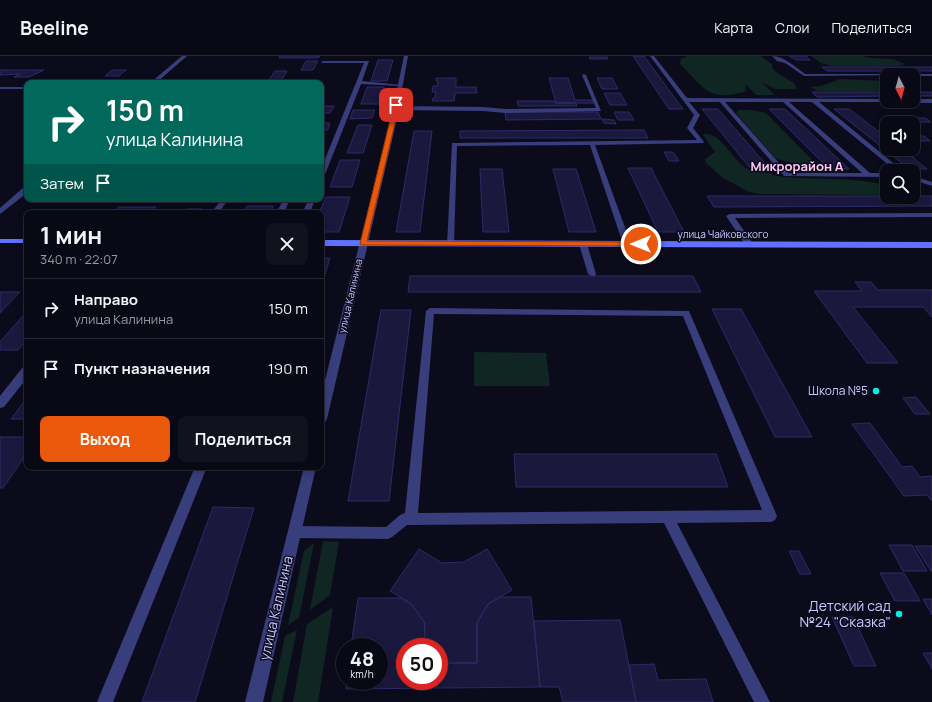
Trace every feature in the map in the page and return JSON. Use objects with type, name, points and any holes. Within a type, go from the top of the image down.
[{"type":"main road","points":[[0,240],[24,241]]},
{"type":"main road","name":"улица Чайковского","points":[[324,243],[932,245]]},
{"type":"street","points":[[156,80],[184,56]]},
{"type":"street","name":"улица Калинина","points":[[324,406],[393,123],[406,56]]},
{"type":"street","points":[[0,212],[24,192]]},
{"type":"street","points":[[0,404],[24,374]]},
{"type":"street","name":"улица Калинина","points":[[254,702],[309,470]]},
{"type":"lane","points":[[450,244],[454,144],[701,142],[690,128],[697,115],[652,56]]},
{"type":"lane","points":[[774,56],[779,60],[787,62],[804,75],[932,75]]},
{"type":"lane","points":[[323,62],[367,62],[324,170]]},
{"type":"lane","points":[[395,108],[483,109],[505,111],[599,110],[584,75]]},
{"type":"lane","points":[[359,82],[400,85]]},
{"type":"lane","points":[[0,88],[24,88]]},
{"type":"lane","points":[[685,100],[880,101]]},
{"type":"lane","points":[[721,100],[786,174],[880,175]]},
{"type":"lane","points":[[785,100],[868,175]]},
{"type":"lane","points":[[814,101],[891,164]]},
{"type":"lane","points":[[920,101],[932,101]]},
{"type":"lane","points":[[592,143],[627,244]]},
{"type":"lane","points":[[920,180],[932,184]]},
{"type":"lane","points":[[750,245],[730,216],[932,215]]},
{"type":"lane","points":[[583,244],[592,274]]},
{"type":"lane","points":[[294,532],[388,533],[404,519],[411,518],[771,516],[686,313],[430,311],[411,518]]},
{"type":"lane","points":[[105,702],[201,470]]},
{"type":"lane","points":[[668,517],[762,702]]},
{"type":"green space","points":[[687,56],[761,56],[772,64],[773,69],[777,73],[794,83],[797,89],[775,89],[762,82],[775,95],[756,95],[745,84],[746,91],[734,94],[715,94],[702,86],[680,64],[681,59]]},
{"type":"green space","points":[[811,56],[862,56],[893,59],[906,64],[899,66],[832,66],[821,63]]},
{"type":"green space","points":[[840,79],[880,81],[880,91],[818,91],[810,87],[821,86]]},
{"type":"green space","points":[[738,110],[753,110],[766,113],[824,172],[812,173],[796,164],[776,159],[736,113]]},
{"type":"green space","points":[[703,135],[711,135],[717,138],[738,161],[752,171],[783,177],[874,182],[880,183],[880,195],[759,194],[749,192],[723,178],[705,162],[705,159],[715,152]]},
{"type":"green space","points":[[474,352],[546,353],[550,386],[474,386]]},
{"type":"green space","points":[[323,541],[339,542],[330,595],[310,610]]},
{"type":"green space","points":[[314,543],[299,618],[288,625],[304,551]]},
{"type":"green space","points":[[333,607],[318,702],[293,702],[307,624]]},
{"type":"green space","points":[[297,630],[282,702],[271,702],[285,636]]},
{"type":"building","points":[[280,56],[320,56],[318,58],[279,58]]},
{"type":"building","points":[[633,56],[644,56],[683,109],[669,109]]},
{"type":"building","points":[[789,56],[806,56],[810,60],[797,60]]},
{"type":"building","points":[[589,57],[607,57],[608,59],[590,59]]},
{"type":"building","points":[[378,60],[393,60],[387,81],[371,81]]},
{"type":"building","points":[[306,61],[318,61],[313,70],[301,70]]},
{"type":"building","points":[[822,67],[932,67],[932,71],[920,71],[920,68],[880,68],[880,71],[827,71]]},
{"type":"building","points":[[0,70],[44,70],[29,77],[14,77],[20,74],[0,75]]},
{"type":"building","points":[[112,70],[126,70],[119,76],[105,76]]},
{"type":"building","points":[[275,71],[287,71],[282,80],[269,80]]},
{"type":"building","points":[[436,78],[456,78],[456,87],[476,87],[477,93],[455,93],[454,101],[432,101],[433,98],[435,98],[436,92],[432,92],[433,86],[437,86],[438,81],[436,81]]},
{"type":"building","points":[[549,78],[568,78],[575,100],[592,100],[594,103],[556,103]]},
{"type":"building","points":[[597,78],[612,78],[618,89],[602,89]]},
{"type":"building","points":[[367,87],[384,87],[380,104],[361,104]]},
{"type":"building","points":[[812,92],[880,92],[880,96],[817,97]]},
{"type":"building","points":[[920,92],[932,92],[932,96],[920,96]]},
{"type":"building","points":[[604,93],[620,93],[627,105],[610,105]]},
{"type":"building","points":[[517,101],[555,101],[556,103],[576,103],[577,106],[518,106]]},
{"type":"building","points":[[324,106],[334,106],[330,113],[324,113]]},
{"type":"building","points":[[702,109],[718,109],[769,168],[750,168]]},
{"type":"building","points":[[769,109],[785,109],[849,169],[829,169]]},
{"type":"building","points":[[834,109],[849,109],[880,133],[880,146]]},
{"type":"building","points":[[353,110],[375,110],[372,118],[350,119]]},
{"type":"building","points":[[404,110],[411,110],[409,117],[402,117]]},
{"type":"building","points":[[505,112],[598,112],[601,119],[506,120]]},
{"type":"building","points":[[614,112],[629,112],[634,120],[618,120]]},
{"type":"building","points":[[920,118],[925,118],[931,122],[921,122]]},
{"type":"building","points":[[602,119],[614,120],[616,124],[604,123]]},
{"type":"building","points":[[324,123],[330,123],[328,130],[324,130]]},
{"type":"building","points":[[358,125],[372,125],[363,153],[347,153]]},
{"type":"building","points":[[644,130],[648,138],[460,138],[460,131]]},
{"type":"building","points":[[414,131],[432,131],[420,232],[396,232]]},
{"type":"building","points":[[920,136],[924,136],[930,141],[920,141]]},
{"type":"building","points":[[664,152],[673,152],[679,161],[669,161]]},
{"type":"building","points":[[893,156],[911,156],[927,169],[920,169],[920,164],[903,164]]},
{"type":"building","points":[[340,160],[360,160],[352,187],[330,187]]},
{"type":"building","points":[[628,168],[651,168],[684,232],[658,232]]},
{"type":"building","points":[[480,169],[502,169],[509,232],[483,232]]},
{"type":"building","points":[[553,169],[576,169],[596,232],[569,232]]},
{"type":"building","points":[[707,196],[880,196],[880,204],[920,204],[920,196],[932,196],[932,206],[714,207]]},
{"type":"building","points":[[326,197],[350,197],[339,232],[324,232],[324,210],[320,210]]},
{"type":"building","points":[[247,206],[273,206],[271,210],[245,210]]},
{"type":"building","points":[[119,207],[156,207],[154,210],[116,210]]},
{"type":"building","points":[[187,209],[202,209],[201,210]]},
{"type":"building","points":[[324,258],[330,258],[324,278]]},
{"type":"building","points":[[410,276],[693,276],[701,292],[408,292]]},
{"type":"building","points":[[855,282],[871,282],[878,290],[932,290],[932,317],[923,307],[853,307],[898,363],[867,363],[814,291],[862,291]]},
{"type":"building","points":[[0,292],[20,292],[0,313]]},
{"type":"building","points":[[712,309],[741,309],[812,437],[775,437]]},
{"type":"building","points":[[381,310],[411,310],[389,501],[348,501]]},
{"type":"building","points":[[24,314],[24,343],[18,350],[0,350],[0,342]]},
{"type":"building","points":[[916,397],[930,414],[915,414],[903,398]]},
{"type":"building","points":[[24,402],[24,419],[11,419]]},
{"type":"building","points":[[870,423],[902,467],[912,466],[920,477],[931,476],[932,501],[927,495],[904,496],[852,424]]},
{"type":"building","points":[[0,437],[24,437],[24,457],[3,488],[0,488]]},
{"type":"building","points":[[514,454],[716,454],[728,487],[516,487]]},
{"type":"building","points":[[213,507],[254,508],[195,702],[142,702]]},
{"type":"building","points":[[889,545],[912,545],[927,571],[903,571]]},
{"type":"building","points":[[915,546],[932,546],[932,571],[931,571]]},
{"type":"building","points":[[419,549],[442,563],[464,562],[487,549],[512,590],[488,604],[477,623],[477,663],[448,663],[448,638],[424,638],[425,623],[411,604],[390,591]]},
{"type":"building","points":[[789,551],[799,551],[811,574],[800,574]]},
{"type":"building","points":[[880,573],[904,573],[920,601],[895,601]]},
{"type":"building","points":[[500,597],[531,597],[540,687],[448,688],[448,663],[477,663],[477,623],[488,604]]},
{"type":"building","points":[[358,598],[401,598],[411,604],[425,623],[424,638],[396,638],[396,688],[388,689],[388,638],[352,638]]},
{"type":"building","points":[[923,599],[932,599],[932,615]]},
{"type":"building","points":[[832,617],[853,617],[876,666],[854,666]]},
{"type":"building","points":[[620,620],[636,702],[563,702],[559,687],[540,687],[534,621]]},
{"type":"building","points":[[923,653],[932,653],[932,669]]},
{"type":"building","points":[[654,664],[658,680],[706,679],[713,702],[636,702],[629,665]]},
{"type":"place","name":"Школа №5","points":[[876,391]]},
{"type":"place","name":"Детский сад №24 \"Сказка\"","points":[[899,614]]},
{"type":"district","name":"Микрорайон А","points":[[797,166]]},
{"type":"route","points":[[396,105],[393,123],[363,244],[641,244]]}]
